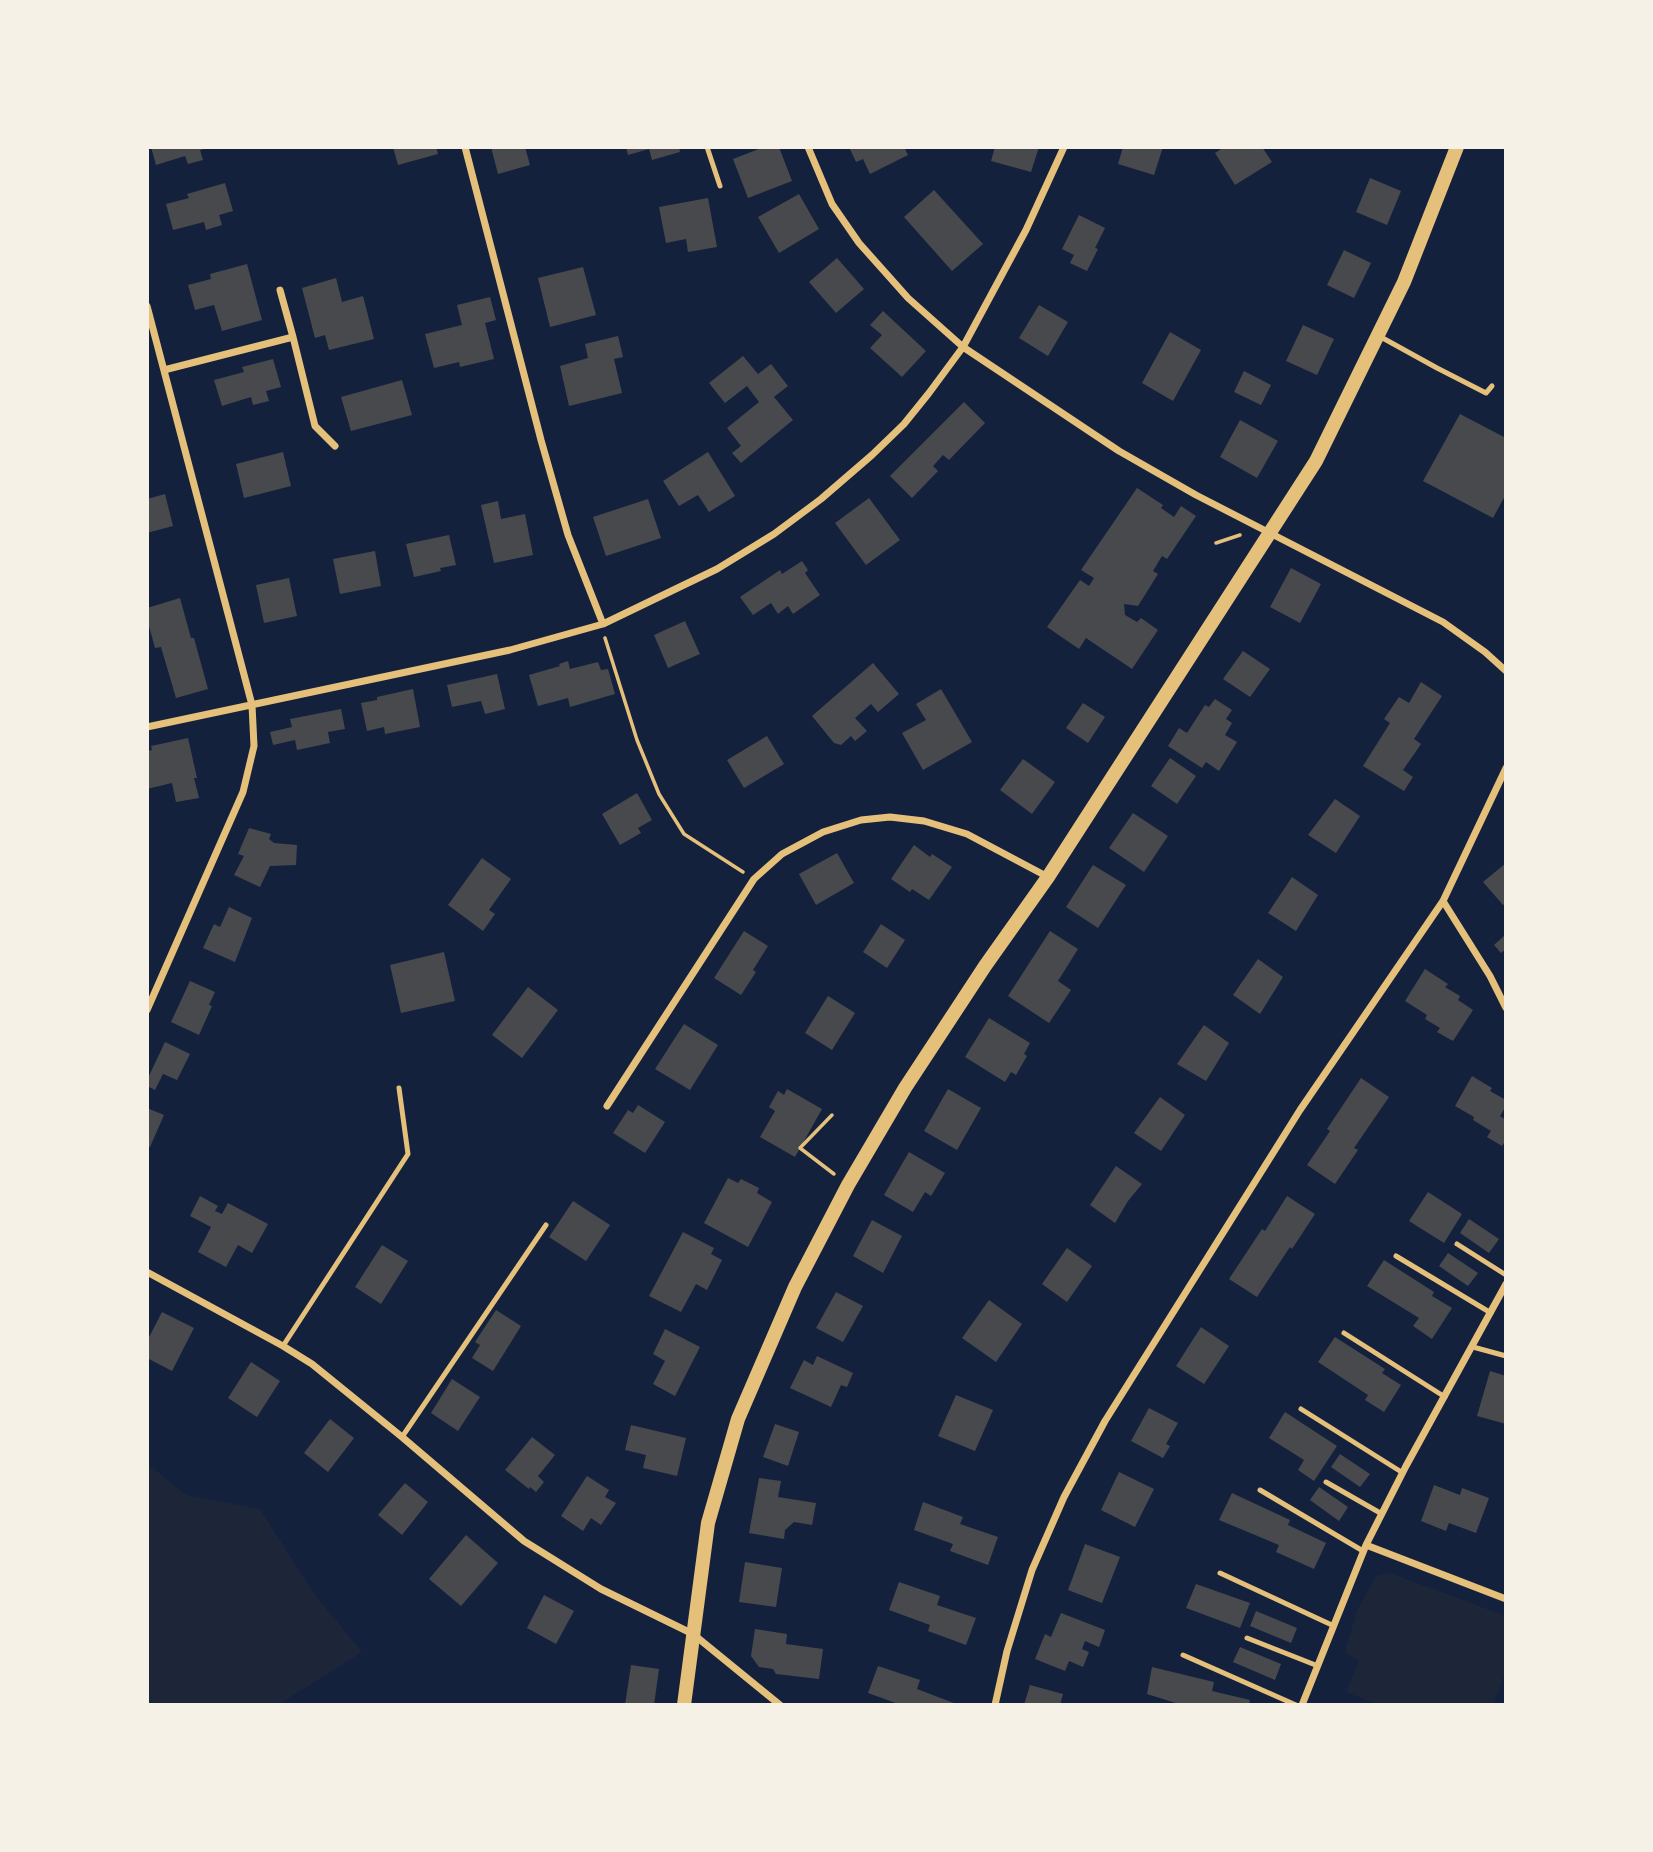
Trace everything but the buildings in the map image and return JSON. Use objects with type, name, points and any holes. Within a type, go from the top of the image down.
[{"type":"main road","points":[[684,1705],[708,1523],[738,1419],[795,1286],[848,1185],[912,1077],[1048,877],[1267,530],[1316,461],[1404,282],[1457,147]]},
{"type":"street","points":[[465,147],[568,535],[603,624]]},
{"type":"street","points":[[808,147],[832,204],[859,243],[908,298],[963,347],[1119,451],[1196,495],[1443,622],[1485,652],[1506,671]]},
{"type":"street","points":[[147,727],[510,650],[603,624],[717,569],[774,534],[821,499],[872,455],[904,424],[929,393],[963,347],[1026,230],[1064,147]]},
{"type":"street","points":[[280,290],[315,426],[335,446]]},
{"type":"street","points":[[147,306],[252,705],[254,746],[243,792],[147,1010]]},
{"type":"street","points":[[164,370],[293,337]]},
{"type":"street","points":[[995,1705],[1007,1651],[1032,1570],[1064,1497],[1105,1421],[1300,1110],[1443,901],[1506,768]]},
{"type":"street","points":[[607,1106],[754,879],[782,855],[823,832],[861,820],[890,817],[924,821],[967,834],[1048,877]]},
{"type":"street","points":[[1443,901],[1490,976],[1506,1008]]},
{"type":"street","points":[[147,1272],[312,1364],[524,1541],[601,1589],[693,1634],[780,1705]]},
{"type":"street","points":[[1302,1705],[1381,1514],[1506,1284]]},
{"type":"street","points":[[1365,1548],[1506,1599]]},
{"type":"lane","points":[[707,147],[720,186]]},
{"type":"lane","points":[[1378,335],[1486,393],[1492,386]]},
{"type":"lane","points":[[283,1346],[408,1154],[399,1088]]},
{"type":"lane","points":[[402,1437],[546,1225]]},
{"type":"lane","points":[[1457,1244],[1506,1275]]},
{"type":"lane","points":[[1396,1256],[1491,1314]]},
{"type":"lane","points":[[1344,1333],[1445,1397]]},
{"type":"lane","points":[[1473,1347],[1506,1356]]},
{"type":"lane","points":[[1301,1409],[1402,1473]]},
{"type":"lane","points":[[1326,1482],[1381,1514]]},
{"type":"lane","points":[[1260,1490],[1365,1548]]},
{"type":"lane","points":[[1220,1573],[1334,1626]]},
{"type":"lane","points":[[1247,1638],[1318,1666]]},
{"type":"lane","points":[[1183,1656],[1296,1705]]},
{"type":"path","points":[[1216,543],[1267,530]]},
{"type":"path","points":[[603,624],[605,644],[637,740],[659,794],[684,834],[754,879]]},
{"type":"path","points":[[832,1115],[800,1148],[848,1185]]},
{"type":"shaded area","points":[[147,1463],[186,1495],[260,1509],[315,1595],[362,1652],[278,1705],[147,1705]]},
{"type":"shaded area","points":[[1390,1573],[1506,1616],[1506,1671],[1493,1705],[1379,1705],[1346,1692],[1359,1661],[1345,1652],[1357,1610],[1376,1576]]}]
